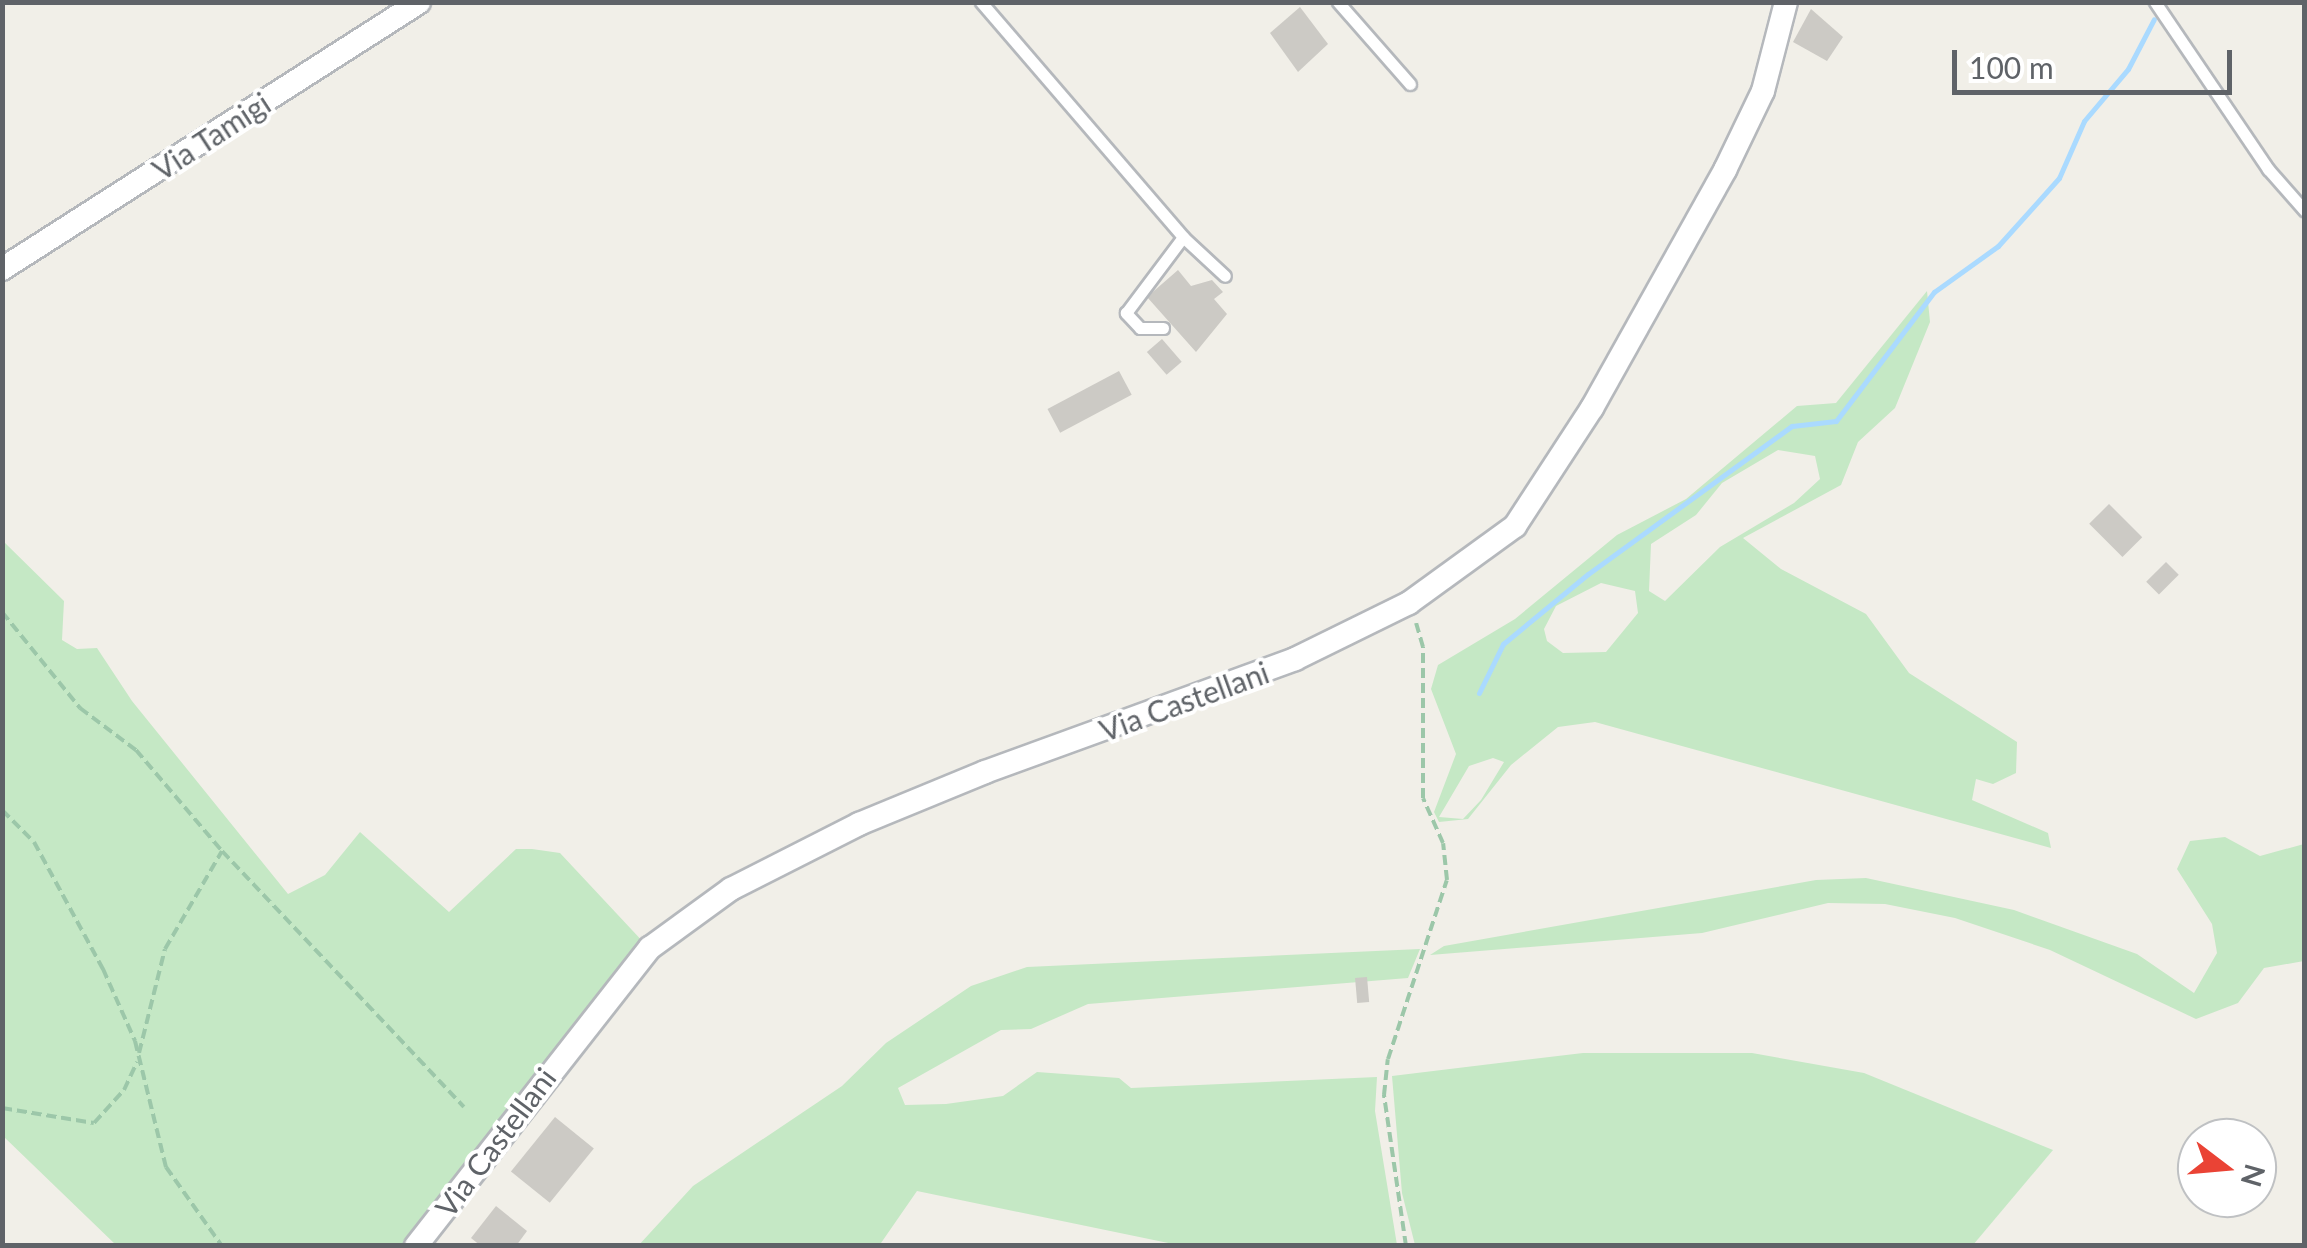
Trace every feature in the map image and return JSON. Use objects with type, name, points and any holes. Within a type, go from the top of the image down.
[{"type":"street","name":"Via Tamigi","points":[[2,270],[419,2]]},
{"type":"street","name":"Via Castellani","points":[[416,1246],[650,948],[731,890],[859,824],[1295,659],[1409,602],[1515,526],[1592,408],[1764,91],[1786,2]]},
{"type":"lane","points":[[981,2],[1183,237],[1226,276]]},
{"type":"lane","points":[[1338,2],[1410,84]]},
{"type":"lane","points":[[2156,2],[2268,169],[2304,210]]},
{"type":"lane","points":[[1164,328],[1140,328],[1126,313],[1183,237]]},
{"type":"path","points":[[1406,1246],[1384,1095],[1388,1059],[1447,880],[1443,843],[1423,798],[1423,647],[1409,602]]},
{"type":"path","points":[[2,612],[80,708],[136,750],[222,851],[464,1107]]},
{"type":"path","points":[[2,810],[34,842],[74,912],[138,1058],[166,1167],[222,1246]]},
{"type":"path","points":[[2,1108],[94,1123],[124,1090],[138,1058],[165,949],[222,851]]},
{"type":"green space","points":[[1927,291],[1930,322],[1895,408],[1858,442],[1841,485],[1743,538],[1781,569],[1866,614],[1909,673],[2017,742],[2016,773],[1993,784],[1976,779],[1972,800],[2048,833],[2051,848],[1595,722],[1558,727],[1511,765],[1468,819],[1439,822],[1434,812],[1456,754],[1431,689],[1438,665],[1515,619],[1617,535],[1686,499],[1797,406],[1836,403]],"holes":[[[1778,450],[1815,456],[1820,479],[1794,503],[1720,547],[1665,601],[1649,591],[1651,544],[1696,515],[1722,483]],[[1601,583],[1635,591],[1638,613],[1606,652],[1563,653],[1547,641],[1544,629],[1556,606]],[[1493,758],[1504,762],[1481,800],[1463,819],[1439,817],[1469,766]]]},
{"type":"green space","points":[[3,541],[64,601],[62,640],[77,649],[97,648],[132,701],[288,894],[325,875],[360,832],[449,912],[516,849],[532,849],[560,853],[646,945],[409,1245],[116,1245],[3,1136]]},
{"type":"green space","points":[[2225,837],[2260,856],[2304,844],[2304,961],[2264,968],[2238,1003],[2196,1019],[2050,950],[1955,918],[1885,904],[1828,903],[1702,933],[1430,955],[1444,946],[1816,880],[1866,878],[2014,910],[2137,954],[2194,993],[2217,953],[2212,924],[2177,869],[2190,841]]},
{"type":"green space","points":[[1420,949],[1408,978],[1088,1004],[1031,1029],[1001,1030],[898,1088],[905,1105],[1003,1096],[1037,1072],[1119,1078],[1131,1088],[1377,1077],[1375,1111],[1397,1245],[1178,1245],[917,1191],[881,1243],[887,1245],[638,1246],[693,1186],[842,1086],[886,1043],[971,986],[1027,967]]},
{"type":"green space","points":[[1583,1053],[1752,1053],[1864,1073],[2053,1150],[1973,1245],[1415,1245],[1402,1193],[1392,1076]]},
{"type":"building","points":[[1300,7],[1328,44],[1298,72],[1270,33]]},
{"type":"building","points":[[1811,9],[1843,37],[1827,61],[1793,42]]},
{"type":"building","points":[[1178,270],[1191,286],[1212,280],[1223,292],[1214,299],[1227,314],[1196,352],[1147,297]]},
{"type":"building","points":[[1162,339],[1182,362],[1167,375],[1147,352]]},
{"type":"building","points":[[1119,371],[1132,395],[1060,433],[1047,409]]},
{"type":"building","points":[[2109,504],[2142,537],[2122,557],[2089,524]]},
{"type":"building","points":[[2166,562],[2179,575],[2159,595],[2146,582]]},
{"type":"building","points":[[1367,977],[1369,1002],[1357,1003],[1355,978]]},
{"type":"building","points":[[555,1117],[594,1148],[550,1203],[511,1171]]},
{"type":"building","points":[[496,1206],[527,1231],[516,1246],[481,1246],[471,1238]]},
{"type":"waterway","points":[[1479,693],[1503,644],[1588,574],[1792,426],[1836,421],[1934,292],[1998,246],[2059,178],[2084,121],[2128,69],[2154,19]]}]
